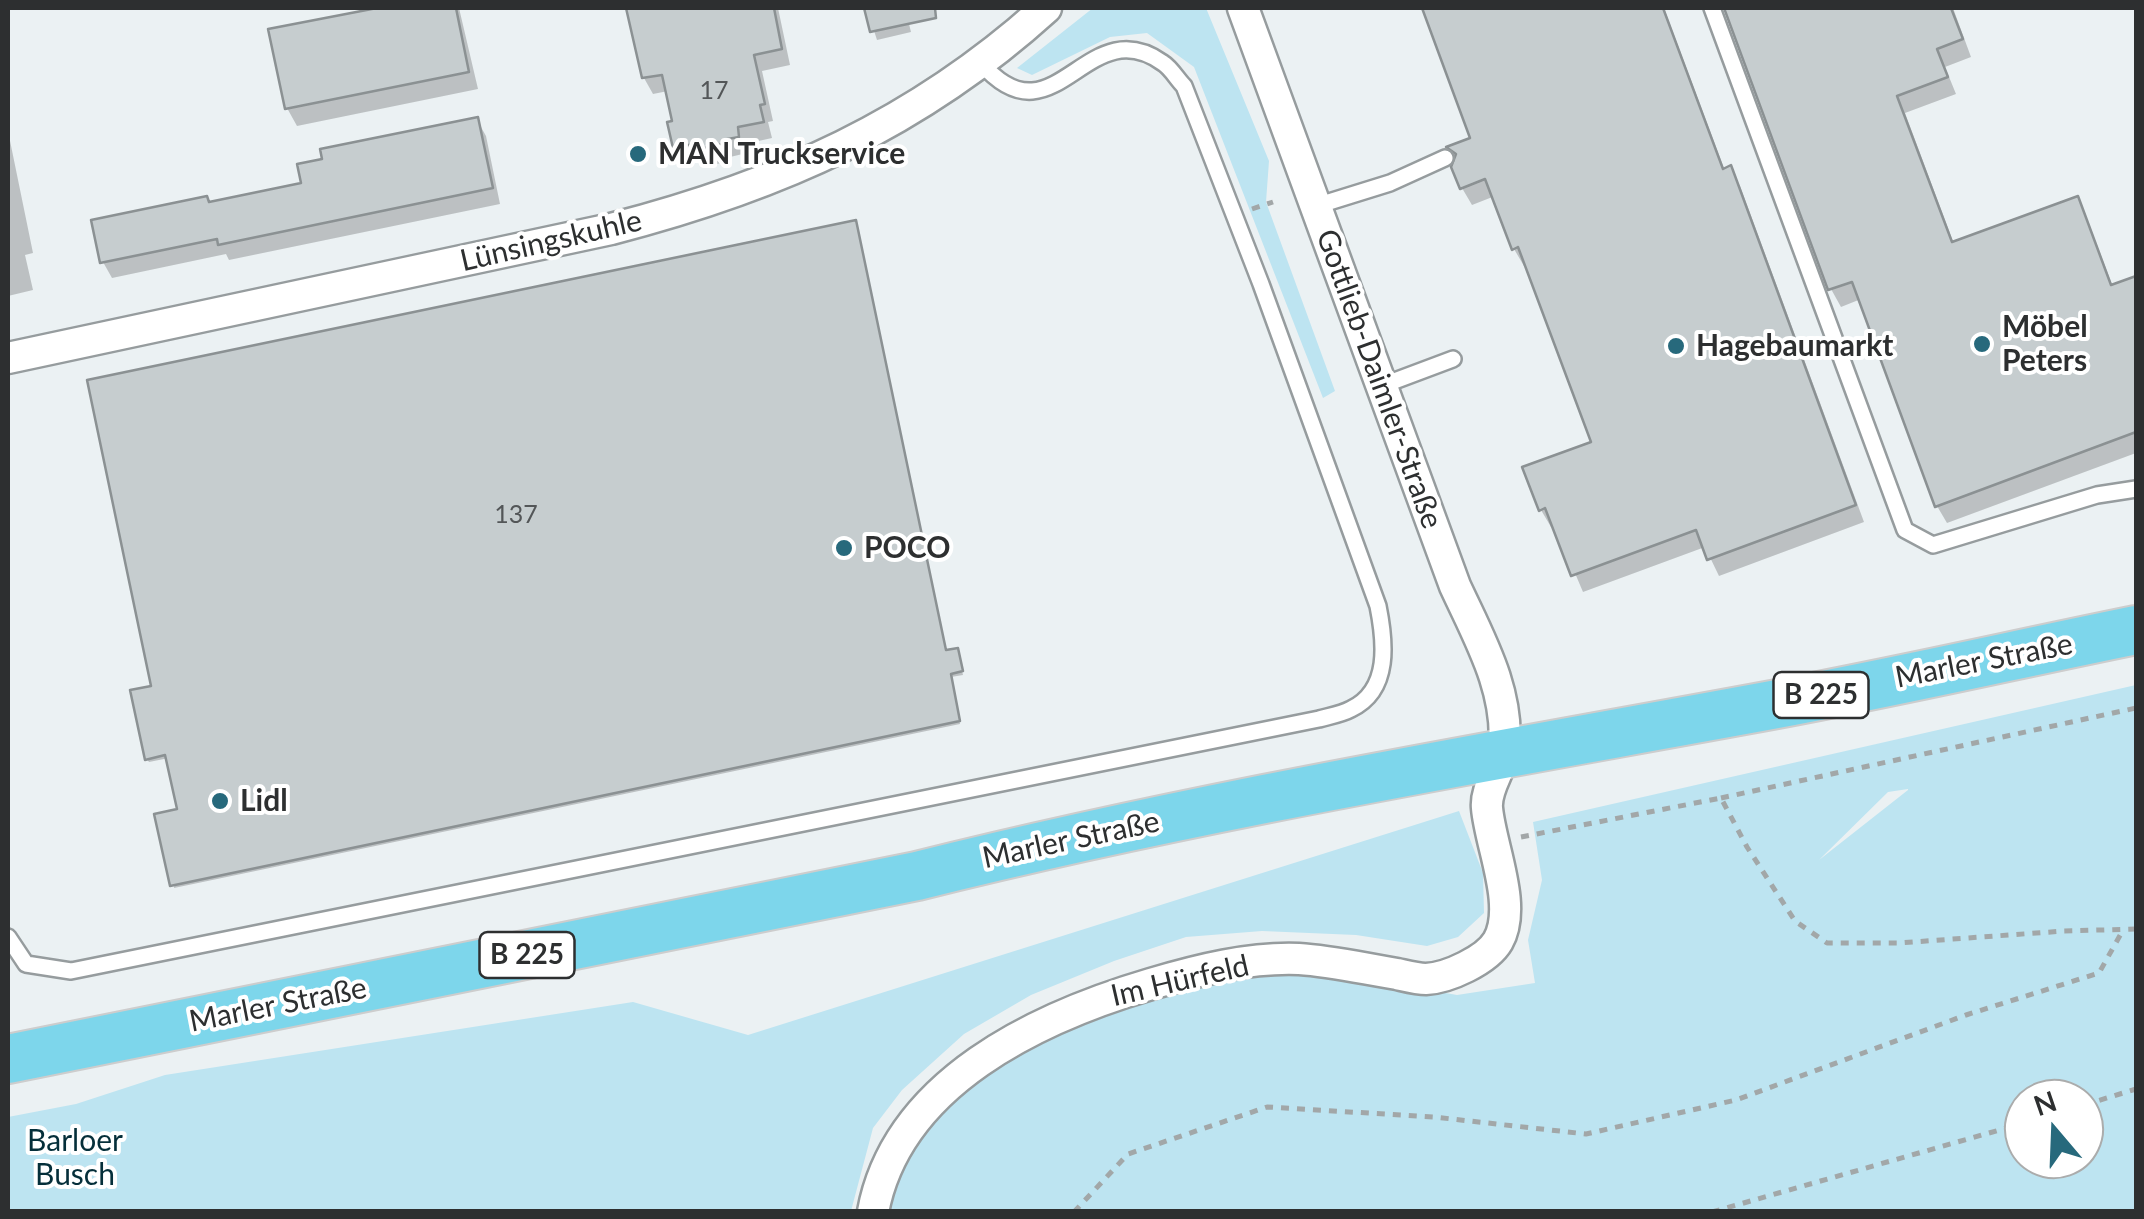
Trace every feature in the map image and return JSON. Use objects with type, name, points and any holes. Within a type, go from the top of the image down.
[{"type":"main road","name":"Marler Straße","points":[[8,1059],[898,880],[1046,844],[1504,753],[1755,708],[2136,630]]},
{"type":"street","name":"Lünsingskuhle","points":[[8,358],[592,234],[674,213],[836,152],[982,63],[1046,8]]},
{"type":"street","name":"Gottlieb-Daimler-Straße","points":[[1242,8],[1456,586],[1492,667],[1503,707],[1504,753]]},
{"type":"street","name":"Im Hürfeld","points":[[873,1212],[896,1151],[931,1103],[977,1062],[1031,1028],[1104,998],[1175,976],[1237,963],[1299,959],[1427,979],[1466,968],[1498,942],[1505,914],[1486,804],[1504,753]]},
{"type":"lane","points":[[1712,8],[1905,530],[1933,544],[2098,495],[2136,489]]},
{"type":"lane","points":[[8,937],[26,964],[71,971],[1268,730],[1352,709],[1371,694],[1382,668],[1384,641],[1378,606],[1184,86],[1164,63],[1141,53],[1114,49],[1040,91],[1020,93],[1002,85],[982,63]]},
{"type":"lane","points":[[1316,206],[1390,183],[1445,158]]},
{"type":"lane","points":[[1381,386],[1453,359]]},
{"type":"path","points":[[1251,209],[1273,202]]},
{"type":"path","points":[[1494,842],[1721,798],[2136,708]]},
{"type":"path","points":[[1721,798],[1747,847],[1795,920],[1827,943],[1899,943],[2136,930]]},
{"type":"path","points":[[1074,1212],[1128,1154],[1266,1106],[1434,1117],[1586,1134],[1736,1100],[1966,1015],[2099,973],[2123,930]]},
{"type":"path","points":[[2104,1099],[2136,1089]]},
{"type":"path","points":[[1712,1212],[2004,1129]]},
{"type":"green space","points":[[1093,8],[1206,8],[1269,161],[1266,202],[1335,391],[1323,398],[1194,67],[1147,33],[1110,37],[1032,75],[1017,68]]},
{"type":"green space","points":[[2136,685],[2136,1211],[885,1212],[895,1168],[944,1099],[1005,1051],[1187,980],[1274,968],[1349,976],[1457,995],[1535,983],[1528,940],[1542,880],[1533,822]],"holes":[[[1908,790],[1819,860],[1888,792]]]},
{"type":"green space","name":"Barloer Busch","points":[[1459,811],[1483,873],[1484,913],[1458,937],[1427,946],[1356,935],[1262,931],[1186,937],[1031,995],[964,1034],[902,1090],[873,1128],[851,1211],[8,1211],[8,1117],[76,1104],[165,1075],[633,1002],[748,1035]]},
{"type":"building","points":[[377,8],[456,8],[469,72],[285,109],[268,29]]},
{"type":"building","points":[[626,8],[774,8],[782,49],[754,55],[765,104],[760,105],[764,122],[738,127],[739,137],[722,140],[723,144],[700,149],[699,143],[673,148],[667,122],[672,121],[662,75],[642,78]]},
{"type":"building","points":[[864,8],[935,8],[936,18],[870,32]]},
{"type":"building","name":"Hagebaumarkt","points":[[1422,8],[1663,8],[1723,169],[1731,165],[1856,505],[1707,560],[1696,530],[1571,576],[1545,508],[1539,511],[1522,467],[1591,442],[1518,247],[1512,250],[1485,179],[1460,189],[1451,167],[1456,154],[1446,147],[1470,138]]},
{"type":"building","points":[[1724,8],[1951,8],[1963,39],[1937,49],[1948,77],[1897,96],[1952,242],[2078,196],[2111,285],[2136,276],[2136,432],[1935,507],[1852,282],[1828,290]]},
{"type":"building","points":[[478,117],[493,188],[218,245],[217,239],[100,263],[91,220],[207,196],[209,202],[301,183],[297,164],[322,159],[320,149]]},
{"type":"building","points":[[856,220],[946,650],[958,648],[963,671],[951,674],[960,721],[170,886],[154,814],[177,809],[165,755],[145,760],[130,690],[151,686],[87,380]]},
{"type":"place","name":"MAN Truckservice","points":[[638,154]]},
{"type":"place","name":"Möbel Peters","points":[[1982,344]]},
{"type":"place","name":"Hagebaumarkt","points":[[1676,346]]},
{"type":"place","name":"POCO","points":[[844,548]]},
{"type":"place","name":"Lidl","points":[[220,801]]}]
